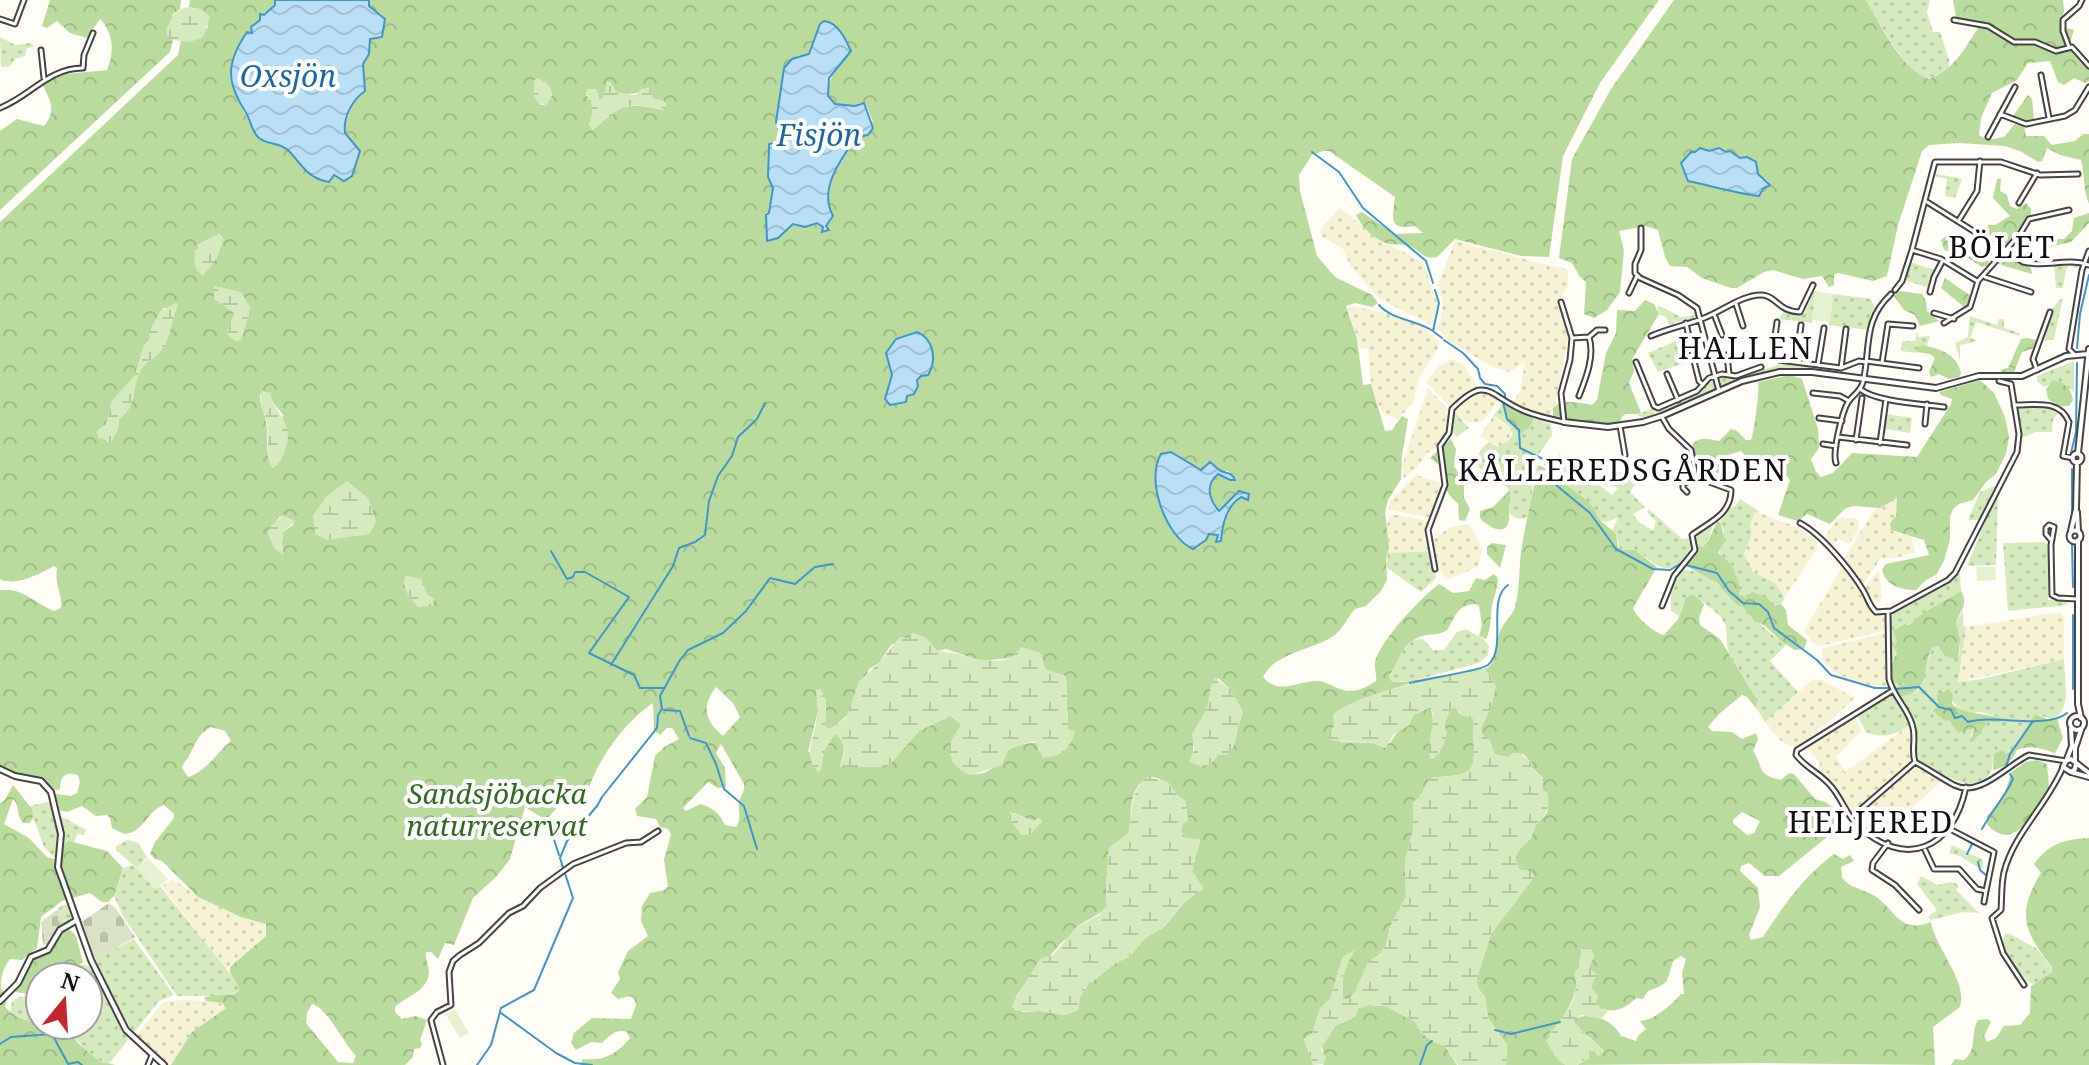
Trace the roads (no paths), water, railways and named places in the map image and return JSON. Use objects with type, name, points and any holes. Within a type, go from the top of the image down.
[{"type":"street","points":[[0,19],[15,24],[24,0]]},
{"type":"street","points":[[2069,47],[2063,20],[2082,0]]},
{"type":"street","points":[[1954,20],[1988,26],[2014,42],[2035,42],[2056,51],[2069,47],[2076,49],[2089,66]]},
{"type":"street","points":[[0,108],[22,98],[44,79],[62,69],[83,68],[93,33]]},
{"type":"street","points":[[41,50],[44,79]]},
{"type":"street","points":[[2041,75],[2049,119]]},
{"type":"street","points":[[1988,137],[2015,87]]},
{"type":"street","points":[[2000,114],[2026,124],[2049,119],[2072,112],[2089,87]]},
{"type":"street","points":[[1958,222],[1977,191],[1980,161]]},
{"type":"street","points":[[1895,290],[1902,281],[1912,250],[1935,162],[2007,163],[2054,176],[2078,174]]},
{"type":"street","points":[[2019,203],[2037,173]]},
{"type":"street","points":[[1926,202],[2002,251],[2032,264],[2086,264]]},
{"type":"street","points":[[1944,323],[1970,307],[1978,281],[2031,217],[2069,210]]},
{"type":"street","points":[[1629,293],[1637,276],[1635,268],[1641,250],[1641,228]]},
{"type":"street","points":[[1912,250],[1943,260],[1978,281]]},
{"type":"street","points":[[2074,354],[2069,349],[2089,251]]},
{"type":"street","points":[[1930,292],[1943,260]]},
{"type":"street","points":[[1637,276],[1697,308],[1719,391]]},
{"type":"street","points":[[1984,276],[2031,292]]},
{"type":"street","points":[[1651,336],[1764,295],[1784,310],[1800,312],[1813,285]]},
{"type":"street","points":[[1836,463],[1834,457],[1842,421],[1849,401],[1860,389],[1864,378],[1873,315],[1891,294]]},
{"type":"street","points":[[1561,302],[1572,338],[1561,393],[1564,422]]},
{"type":"street","points":[[1736,304],[1743,326]]},
{"type":"street","points":[[2037,370],[2033,359],[2050,312]]},
{"type":"street","points":[[1934,313],[1954,319]]},
{"type":"street","points":[[1714,314],[1722,335]]},
{"type":"street","points":[[1777,322],[1774,354],[1779,360],[1841,368],[1859,361],[1919,368]]},
{"type":"street","points":[[1686,323],[1699,381],[1703,385]]},
{"type":"street","points":[[1882,363],[1888,324],[1913,326]]},
{"type":"street","points":[[1796,362],[1801,325]]},
{"type":"street","points":[[1818,365],[1824,328]]},
{"type":"street","points":[[1841,368],[1846,329]]},
{"type":"street","points":[[1572,338],[1589,337],[1597,330],[1605,330]]},
{"type":"street","points":[[1579,396],[1589,365],[1589,337]]},
{"type":"street","points":[[1435,569],[1428,530],[1445,485],[1440,446],[1449,433],[1452,409],[1474,392],[1485,389],[1523,411],[1564,422],[1620,426],[1662,416],[1752,378],[1780,372],[1812,372],[1936,388],[1979,376],[2017,377],[2074,354],[2089,353],[2078,453],[2082,458],[2075,460],[2063,456],[2069,422],[2062,410],[2049,405],[2014,405]]},
{"type":"street","points":[[1727,355],[1729,375]]},
{"type":"street","points":[[1636,362],[1656,408],[1697,391],[1714,377],[1736,376],[1761,367]]},
{"type":"street","points":[[1667,374],[1678,400]]},
{"type":"street","points":[[1800,523],[1814,532],[1849,572],[1866,594],[1873,610],[1888,612],[1948,580],[1955,573],[1999,482],[2016,456],[2019,434],[2011,384],[1999,381]]},
{"type":"street","points":[[1860,389],[1866,394],[1944,407]]},
{"type":"street","points":[[1813,393],[1840,396],[1849,401]]},
{"type":"street","points":[[1856,440],[1862,398]]},
{"type":"street","points":[[1880,443],[1886,398]]},
{"type":"street","points":[[1925,424],[1927,404]]},
{"type":"street","points":[[1662,416],[1666,425],[1691,450],[1696,477]]},
{"type":"street","points":[[1819,418],[1842,421]]},
{"type":"street","points":[[1620,426],[1625,455]]},
{"type":"street","points":[[1838,437],[1907,445]]},
{"type":"street","points":[[1823,444],[1836,446]]},
{"type":"street","points":[[2057,783],[2075,769],[2076,741],[2083,727],[2078,704],[2075,460]]},
{"type":"street","points":[[1662,606],[1674,576],[1695,550],[1692,535],[1723,514],[1731,498],[1731,490],[1696,477],[1683,484],[1687,492]]},
{"type":"street","points":[[2076,509],[2069,535],[2077,561]]},
{"type":"street","points":[[2071,531],[2078,531]]},
{"type":"street","points":[[2051,540],[2052,595],[2058,598],[2077,596],[2086,603]]},
{"type":"street","points":[[2071,540],[2078,540]]},
{"type":"street","points":[[1888,612],[1889,679],[1892,691],[1913,727],[1915,762],[1953,784],[1966,787],[1983,784],[2029,755],[2065,764],[2075,763],[2089,775]]},
{"type":"street","points":[[1892,691],[1795,754],[1835,791],[1851,818],[1870,835],[1906,850],[1924,849],[1938,840],[1957,813],[1966,787]]},
{"type":"street","points":[[2024,985],[2003,953],[1992,918],[2002,909],[2002,880],[2009,857],[2057,783],[2065,764],[2072,746],[2072,718],[2078,704]]},
{"type":"street","points":[[2072,718],[2081,718]]},
{"type":"street","points":[[2071,726],[2077,730],[2083,727]]},
{"type":"street","points":[[1851,818],[1915,762]]},
{"type":"street","points":[[2065,764],[2071,772],[2089,775]]},
{"type":"street","points":[[0,769],[15,776],[41,781],[51,792],[61,834],[58,867],[91,960],[125,1027],[164,1065]]},
{"type":"street","points":[[1948,828],[1994,852],[1984,902]]},
{"type":"street","points":[[443,1065],[431,1020],[437,1012],[451,1005],[448,978],[453,961],[479,943],[540,888],[577,862],[626,843],[641,842],[658,831]]},
{"type":"street","points":[[1888,843],[1873,863],[1872,870],[1895,885],[1919,910]]},
{"type":"street","points":[[1924,849],[1934,869],[1959,869],[1977,889],[1986,891]]},
{"type":"street","points":[[0,1001],[18,983],[31,957],[50,948],[60,930],[77,920]]},
{"type":"street","points":[[148,1065],[152,1055]]},
{"type":"water","name":"Oxsjön","points":[[275,0],[369,0],[369,6],[385,19],[382,37],[370,39],[369,54],[363,64],[365,91],[352,104],[345,121],[345,133],[360,151],[352,176],[344,181],[334,175],[329,182],[315,177],[285,147],[259,138],[234,90],[231,72],[235,53],[247,32],[252,33],[251,27],[260,20],[260,14],[264,15],[275,5]]},
{"type":"water","name":"Fisjön","points":[[824,21],[837,28],[851,51],[829,78],[828,96],[835,104],[855,106],[864,103],[873,128],[868,135],[856,137],[833,175],[828,195],[833,216],[826,226],[829,230],[822,232],[823,227],[817,223],[805,227],[793,224],[778,238],[767,241],[766,215],[769,213],[773,188],[768,177],[769,144],[782,138],[776,122],[784,68],[792,59],[809,54],[820,24]]},
{"type":"water","points":[[1700,148],[1709,151],[1719,148],[1740,158],[1747,157],[1756,162],[1758,174],[1770,185],[1759,196],[1688,181],[1681,163],[1691,152]]},
{"type":"water","points":[[917,332],[923,335],[932,350],[931,369],[928,375],[917,380],[914,394],[907,396],[906,402],[890,405],[885,399],[892,375],[886,353],[896,339]]},
{"type":"water","points":[[1171,452],[1201,470],[1210,462],[1233,476],[1235,480],[1218,474],[1211,483],[1211,497],[1219,511],[1239,491],[1249,494],[1248,500],[1241,497],[1229,511],[1221,541],[1216,542],[1218,535],[1209,534],[1193,549],[1183,543],[1167,521],[1155,478],[1161,454]]},
{"type":"waterway","points":[[1312,152],[1339,172],[1363,208],[1426,261],[1433,283]]},
{"type":"waterway","points":[[2077,348],[2080,314],[2089,275]]},
{"type":"waterway","points":[[1435,290],[1439,303],[1433,331],[1442,338]]},
{"type":"waterway","points":[[1379,305],[1391,314],[1433,331]]},
{"type":"waterway","points":[[1444,340],[1463,353],[1478,369],[1485,384],[1497,386],[1505,394],[1505,399]]},
{"type":"waterway","points":[[2071,453],[2076,432],[2077,363]]},
{"type":"waterway","points":[[1503,402],[1507,419],[1519,430],[1520,448],[1543,459],[1556,485],[1590,513],[1616,549],[1653,569],[1670,570],[1680,564]]},
{"type":"waterway","points":[[611,665],[673,566],[679,548],[705,535],[709,501],[718,476],[732,456],[738,437],[757,419],[765,403]]},
{"type":"waterway","points":[[2072,469],[2072,520]]},
{"type":"waterway","points":[[2072,543],[2073,587]]},
{"type":"waterway","points":[[551,551],[567,579],[573,577],[575,572],[585,572],[629,597],[589,653],[634,675],[640,688],[665,688]]},
{"type":"waterway","points":[[477,1065],[491,1045],[501,1008],[534,990],[573,898],[560,858],[567,841],[657,728],[662,709],[660,696],[680,660],[688,650],[723,633],[746,611],[770,578],[795,584],[815,567],[833,564]]},
{"type":"waterway","points":[[1686,565],[1717,573],[1729,591],[1743,603],[1759,604],[1768,612],[1774,628],[1817,660],[1831,675],[1875,688],[1889,688]]},
{"type":"waterway","points":[[1410,683],[1488,665],[1496,647],[1498,601],[1508,585]]},
{"type":"waterway","points":[[2073,615],[2073,689]]},
{"type":"waterway","points":[[1895,689],[1919,687],[1939,707],[1951,710],[1955,718],[1962,716],[1968,722],[2047,720],[2067,713]]},
{"type":"waterway","points":[[664,710],[680,711],[689,736]]},
{"type":"waterway","points":[[2006,767],[2010,754],[2033,721]]},
{"type":"waterway","points":[[690,738],[706,743],[724,789],[744,806],[757,849]]},
{"type":"waterway","points":[[1982,829],[2010,786],[2013,779],[2010,774]]},
{"type":"waterway","points":[[547,818],[559,855]]},
{"type":"waterway","points":[[1967,854],[1972,844]]},
{"type":"waterway","points":[[1978,862],[1987,880]]},
{"type":"waterway","points":[[501,1013],[556,1053],[575,1063],[592,1065]]},
{"type":"waterway","points":[[1495,1030],[1511,1034],[1560,1022]]},
{"type":"waterway","points":[[0,1044],[11,1037],[52,1034],[68,1064],[78,1062],[82,1065]]},
{"type":"waterway","points":[[1420,1065],[1427,1045],[1432,1041]]},
{"type":"district","name":"BÖLET","points":[[2002,246]]},
{"type":"district","name":"HALLEN","points":[[1746,347]]},
{"type":"district","name":"KÅLLEREDSGÅRDEN","points":[[1623,469]]},
{"type":"district","name":"HELJERED","points":[[1871,821]]},
{"type":"park label","name":"Sandsjöbacka naturreservat","points":[[497,809]]}]
